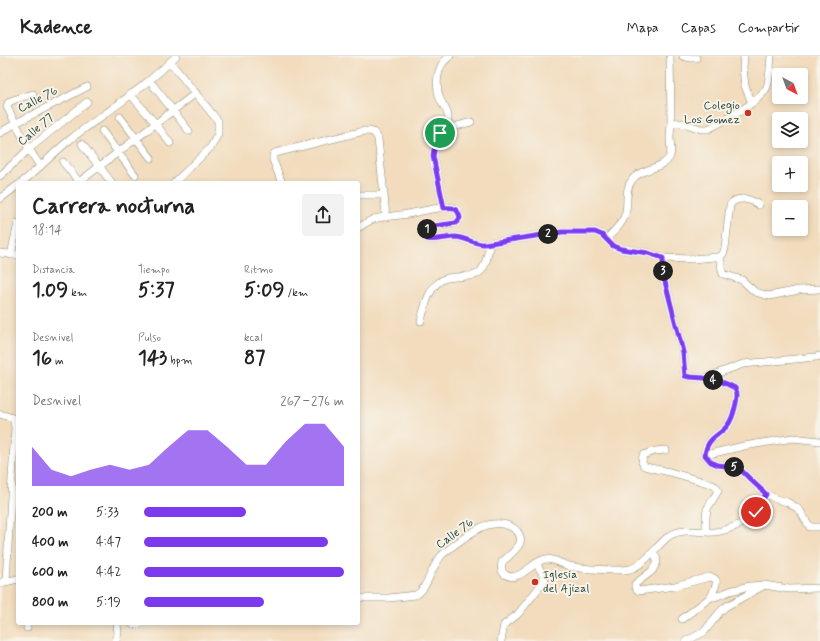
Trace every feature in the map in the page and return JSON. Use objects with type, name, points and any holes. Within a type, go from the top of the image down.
[{"type":"street","points":[[23,181],[71,138],[147,82],[176,56]]},
{"type":"street","points":[[444,208],[433,156],[436,143],[448,122],[449,116],[440,99],[437,82],[443,63],[450,56]]},
{"type":"street","points":[[606,239],[622,223],[625,216],[628,188],[631,181],[640,173],[663,164],[670,156],[670,56]]},
{"type":"street","points":[[683,56],[696,58]]},
{"type":"street","points":[[744,56],[743,68],[745,86],[752,103]]},
{"type":"street","points":[[671,122],[686,124],[701,129],[708,129],[752,103],[768,86],[771,56]]},
{"type":"street","points":[[170,62],[218,121],[218,134],[211,147],[176,181]]},
{"type":"street","points":[[153,85],[189,131]]},
{"type":"street","name":"Calle 76","points":[[0,133],[16,123],[87,87]]},
{"type":"street","points":[[80,181],[196,93]]},
{"type":"street","points":[[33,94],[13,100],[8,103],[7,108],[29,150],[40,166]]},
{"type":"street","points":[[130,94],[170,143]]},
{"type":"street","name":"Calle 77","points":[[0,176],[87,102]]},
{"type":"street","points":[[120,117],[151,158]]},
{"type":"street","points":[[443,130],[471,122]]},
{"type":"street","points":[[102,131],[135,175]]},
{"type":"street","points":[[281,181],[272,160],[275,153],[364,131],[370,131],[376,134],[378,139],[386,217]]},
{"type":"street","points":[[82,144],[111,181]]},
{"type":"street","points":[[63,162],[78,181]]},
{"type":"street","points":[[0,199],[16,187]]},
{"type":"street","points":[[360,195],[384,194]]},
{"type":"street","points":[[360,227],[372,220],[386,217],[453,208],[458,212],[460,218],[456,223],[434,226],[425,230],[424,234],[427,239],[432,240],[457,237],[478,244],[562,232],[595,232],[602,235],[613,246],[621,249],[648,253],[663,258],[692,259],[719,257],[723,254],[730,205],[732,201],[736,199],[746,199],[758,204]]},
{"type":"street","points":[[421,321],[425,304],[431,292],[438,284],[447,278],[470,276],[481,271],[484,267],[490,243]]},
{"type":"street","points":[[0,253],[15,255],[16,244]]},
{"type":"street","points":[[719,257],[722,261],[722,274],[742,280],[755,292],[769,296],[798,290],[820,289]]},
{"type":"street","points":[[663,258],[663,274],[683,352],[685,376],[719,381],[732,386],[735,388],[737,393],[734,414],[731,420],[726,427],[710,440],[706,448],[705,455],[711,462],[718,465],[735,467],[741,470],[766,494],[787,502],[797,508],[810,527],[820,527]]},
{"type":"street","points":[[705,378],[743,364],[820,356]]},
{"type":"street","points":[[0,414],[13,418],[16,427],[3,582],[16,579]]},
{"type":"street","points":[[705,455],[744,446],[793,438],[820,441]]},
{"type":"street","points":[[666,450],[655,451],[643,455],[642,462],[644,466],[711,484],[718,489],[707,509],[706,532]]},
{"type":"street","points":[[501,641],[504,625],[518,614],[545,580],[536,563],[547,559],[576,568],[624,570],[634,568],[669,536],[676,533],[699,530],[717,533],[740,525],[756,512],[766,494]]},
{"type":"street","name":"Calle 76","points":[[360,598],[389,598],[419,594],[425,586],[435,564],[442,556],[458,542],[476,530],[489,525],[495,524],[510,527],[515,530],[520,537],[521,543],[502,562],[502,571],[504,574],[509,577],[518,576],[536,563]]},
{"type":"street","points":[[652,553],[657,559],[657,562],[652,571],[635,584],[635,588],[639,591],[675,586],[712,577],[715,579],[717,585],[711,597],[682,619]]},
{"type":"street","points":[[711,597],[750,586],[764,585],[789,589],[820,588]]},
{"type":"street","points":[[686,641],[704,632],[726,608],[764,585]]},
{"type":"street","points":[[116,641],[118,633],[117,625]]},
{"type":"place","name":"Colegio Los Gomez","points":[[748,113]]},
{"type":"place","name":"Iglesia del Ajizal","points":[[535,582]]},
{"type":"route","points":[[440,133],[433,156],[444,208],[453,208],[458,212],[460,218],[456,223],[434,226],[425,230],[424,234],[427,239],[432,240],[457,237],[478,244],[484,244],[562,232],[595,232],[602,235],[613,246],[621,249],[648,253],[663,258],[663,274],[683,352],[685,376],[719,381],[732,386],[737,391],[734,414],[726,427],[710,440],[706,448],[705,455],[711,462],[718,465],[735,467],[741,470],[766,494],[756,512]]}]
